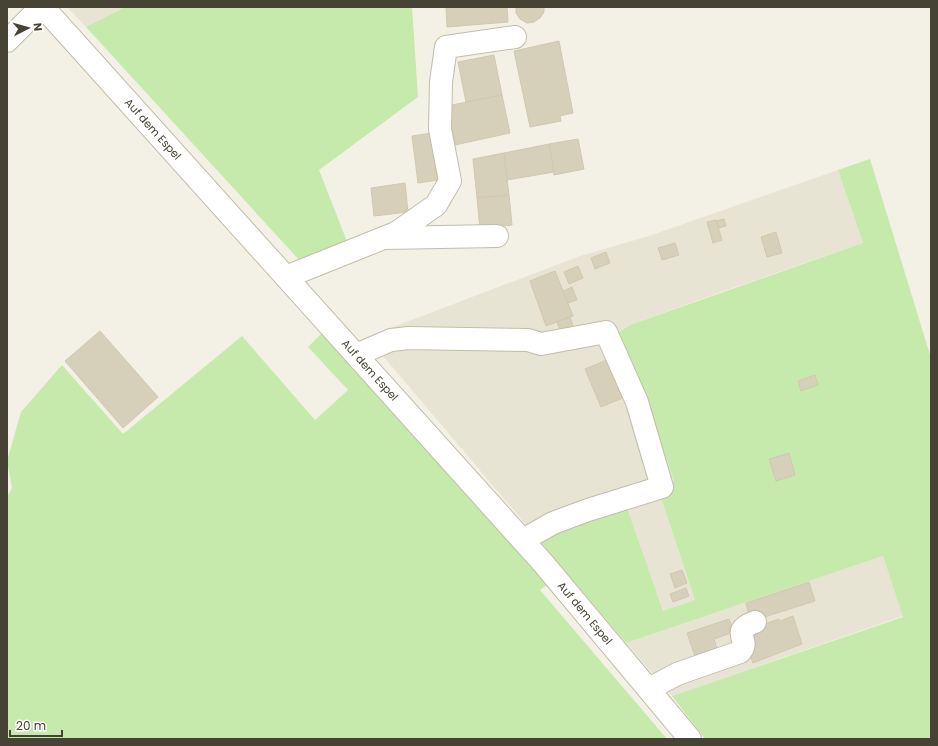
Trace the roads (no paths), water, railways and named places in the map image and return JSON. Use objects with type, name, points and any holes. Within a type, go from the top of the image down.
[{"type":"street","points":[[7,41],[42,7]]},
{"type":"street","name":"Auf dem Espel","points":[[42,7],[523,540],[690,739]]},
{"type":"street","points":[[286,277],[396,233],[436,205],[450,181],[440,129],[441,82],[446,47],[515,37]]},
{"type":"street","points":[[381,238],[497,236]]},
{"type":"street","points":[[356,355],[391,340],[397,339],[528,340],[540,344],[606,332],[637,402],[662,487],[553,523],[523,540]]},
{"type":"street","points":[[649,689],[677,674],[740,652],[743,646],[743,626],[755,622]]}]
